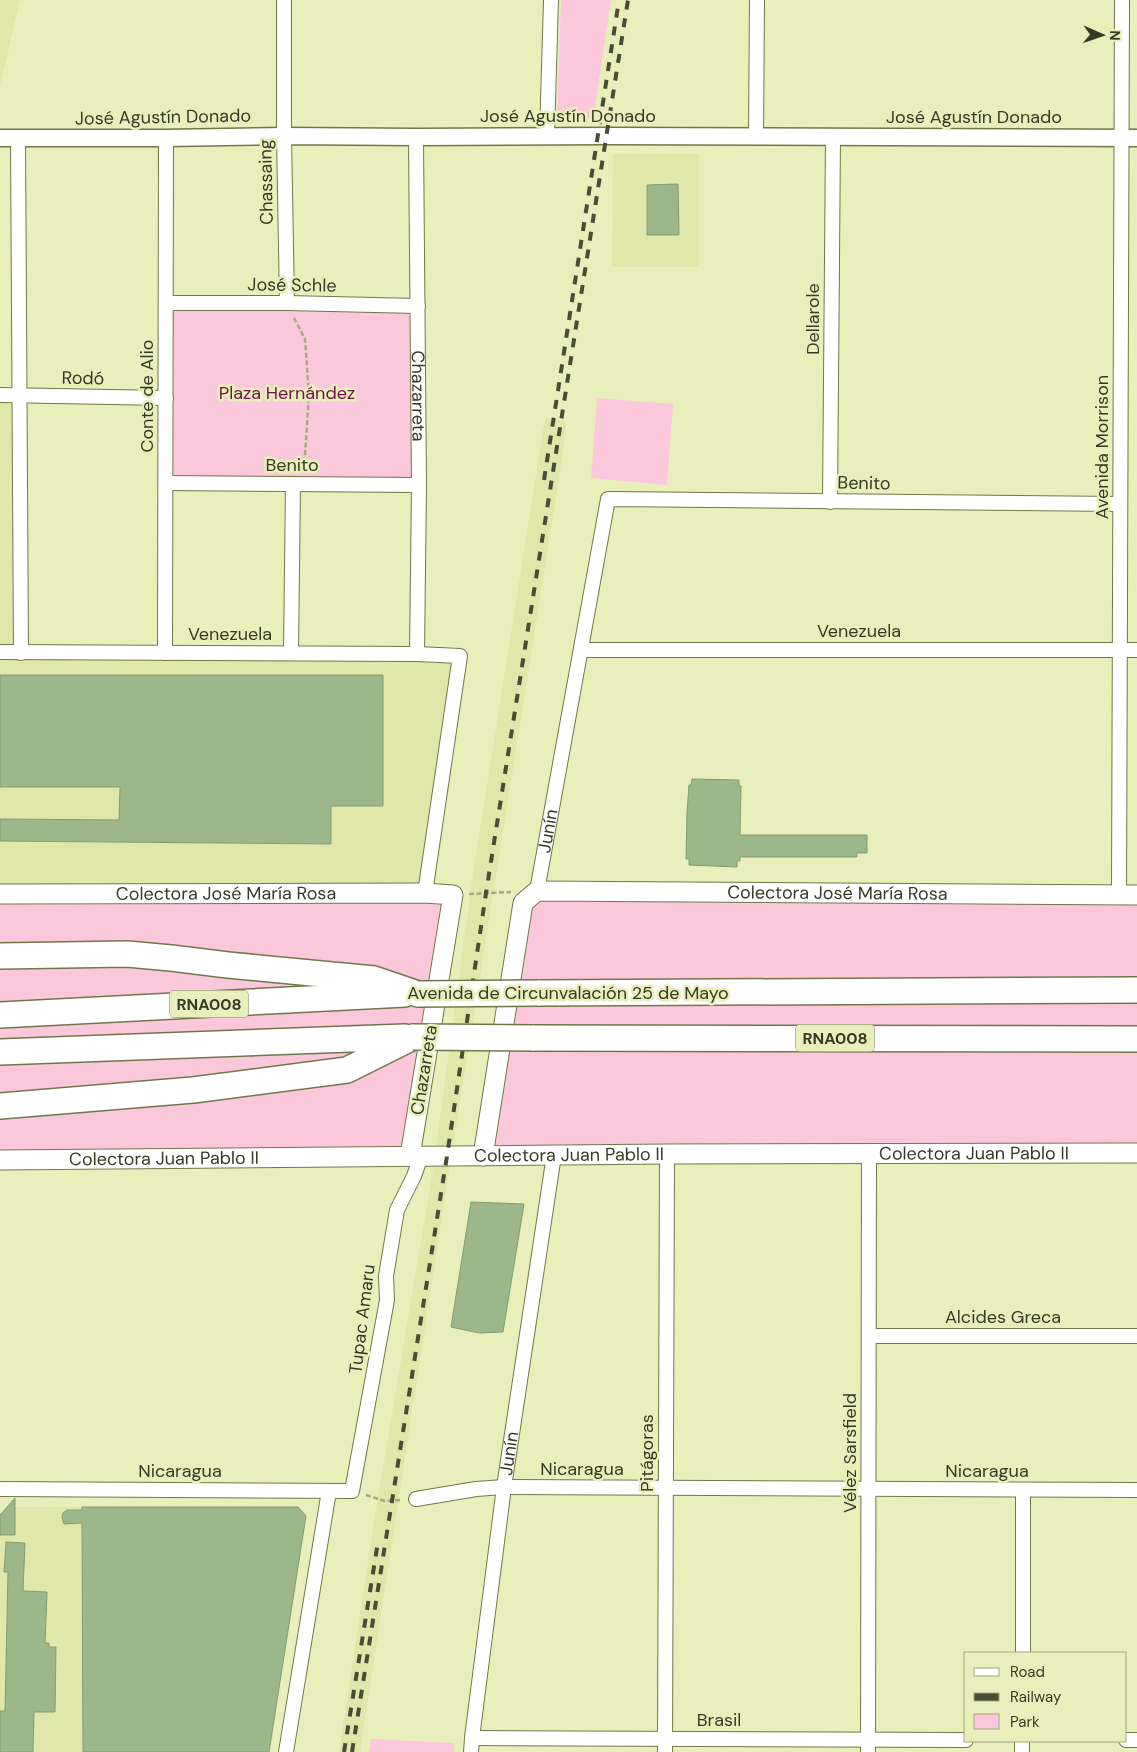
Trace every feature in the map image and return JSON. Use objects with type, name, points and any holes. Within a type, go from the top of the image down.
[{"type":"highway","points":[[0,956],[127,954],[154,956],[228,965],[374,978],[418,994]]},
{"type":"highway","name":"Avenida de Circunvalación 25 de Mayo","points":[[0,1015],[418,994],[1137,990]]},
{"type":"highway","points":[[0,1106],[193,1090],[347,1070],[413,1037]]},
{"type":"highway","name":"RNA008","points":[[0,1052],[413,1037],[1137,1038]]},
{"type":"main road","name":"Colectora José María Rosa","points":[[537,891],[1128,895]]},
{"type":"main road","name":"Junín","points":[[483,1156],[523,903],[537,891]]},
{"type":"main road","name":"Colectora José María Rosa","points":[[0,894],[424,893],[452,895]]},
{"type":"main road","name":"Chazarreta","points":[[416,1156],[452,895]]},
{"type":"main road","name":"Colectora Juan Pablo II","points":[[0,1160],[667,1154],[1137,1154]]},
{"type":"street","name":"Chassaing","points":[[284,0],[287,303]]},
{"type":"street","points":[[547,136],[551,0]]},
{"type":"street","points":[[756,136],[757,0]]},
{"type":"street","name":"Avenida Morrison","points":[[1122,0],[1129,138],[1120,504],[1120,650],[1128,895]]},
{"type":"street","name":"José Agustín Donado","points":[[0,138],[756,136],[1129,138]]},
{"type":"street","name":"Chazarreta","points":[[416,137],[419,485],[417,654]]},
{"type":"street","name":"Dellarole","points":[[830,502],[833,137]]},
{"type":"street","points":[[18,138],[21,653]]},
{"type":"street","name":"Conte de Alio","points":[[165,653],[166,138]]},
{"type":"street","name":"José Schle","points":[[166,303],[418,306]]},
{"type":"street","name":"Rodó","points":[[0,395],[166,398]]},
{"type":"street","name":"Benito","points":[[166,483],[419,485]]},
{"type":"street","points":[[291,653],[293,484]]},
{"type":"street","name":"Benito","points":[[608,498],[1120,504]]},
{"type":"street","name":"Junín","points":[[537,891],[608,498]]},
{"type":"street","name":"Venezuela","points":[[581,650],[1137,650]]},
{"type":"street","name":"Venezuela","points":[[0,652],[417,654],[460,656],[424,893]]},
{"type":"street","name":"Pitágoras","points":[[665,1745],[667,1154]]},
{"type":"street","name":"Junín","points":[[471,1745],[504,1487],[554,1155]]},
{"type":"street","name":"Vélez Sarsfield","points":[[868,1746],[869,1155]]},
{"type":"street","name":"Tupac Amaru","points":[[352,1491],[387,1300],[386,1276],[397,1210],[414,1176],[416,1156]]},
{"type":"street","name":"Alcides Greca","points":[[869,1336],[1137,1336]]},
{"type":"street","name":"Nicaragua","points":[[416,1499],[476,1489],[504,1487],[1137,1490]]},
{"type":"street","name":"Nicaragua","points":[[0,1489],[352,1491]]},
{"type":"street","points":[[1023,1490],[1023,1652]]},
{"type":"street","points":[[286,1752],[329,1491]]},
{"type":"street","name":"Brasil","points":[[471,1745],[868,1746],[964,1740]]},
{"type":"path","points":[[287,303],[304,339],[308,395],[305,455],[293,484]]},
{"type":"path","points":[[352,1491],[385,1501],[416,1499]]},
{"type":"shaded area","points":[[0,0],[20,0],[0,86]]},
{"type":"shaded area","points":[[613,154],[699,154],[699,267],[612,267]]},
{"type":"shaded area","points":[[0,395],[20,396],[21,653],[460,656],[425,893],[0,894]]},
{"type":"shaded area","points":[[545,418],[567,421],[559,479],[449,1171],[360,1752],[339,1752],[376,1510],[432,1176],[473,874]]},
{"type":"shaded area","points":[[6,1507],[298,1507],[306,1516],[269,1752],[0,1752],[0,1515],[6,1512]]},
{"type":"green space","points":[[561,0],[611,0],[594,114],[587,120],[565,120],[557,114]]},
{"type":"green space","name":"Plaza Hernández","points":[[166,303],[418,306],[419,485],[166,483]]},
{"type":"green space","points":[[597,398],[673,404],[667,485],[591,478]]},
{"type":"green space","points":[[537,891],[1137,895],[1137,1153],[483,1156],[523,903]]},
{"type":"green space","points":[[0,894],[453,895],[410,1156],[0,1160]]},
{"type":"green space","points":[[371,1739],[454,1743],[454,1752],[369,1752]]},
{"type":"building","points":[[678,184],[679,235],[647,235],[647,185]]},
{"type":"building","points":[[0,675],[383,675],[383,806],[331,806],[331,844],[0,841],[0,819],[119,820],[120,787],[0,787]]},
{"type":"building","points":[[692,779],[739,780],[739,786],[741,786],[740,835],[867,835],[867,853],[857,853],[857,857],[740,857],[740,861],[737,861],[737,867],[689,865],[689,859],[686,859],[687,812],[689,785],[691,785]]},
{"type":"building","points":[[471,1202],[524,1204],[503,1332],[479,1333],[451,1327]]},
{"type":"building","points":[[15,1498],[15,1535],[0,1535],[0,1515]]},
{"type":"building","points":[[82,1507],[298,1507],[306,1516],[269,1752],[83,1752],[82,1523],[64,1524],[62,1518],[63,1513],[67,1510],[82,1510]]},
{"type":"building","points":[[6,1542],[25,1543],[23,1591],[47,1592],[45,1643],[49,1643],[49,1647],[56,1647],[55,1712],[34,1712],[33,1752],[0,1752],[0,1711],[5,1711],[8,1572],[4,1572]]},
{"type":"railway","points":[[544,480],[619,0]]},
{"type":"railway","points":[[352,1752],[628,0]]},
{"type":"railway","points":[[344,1752],[378,1542]]}]
